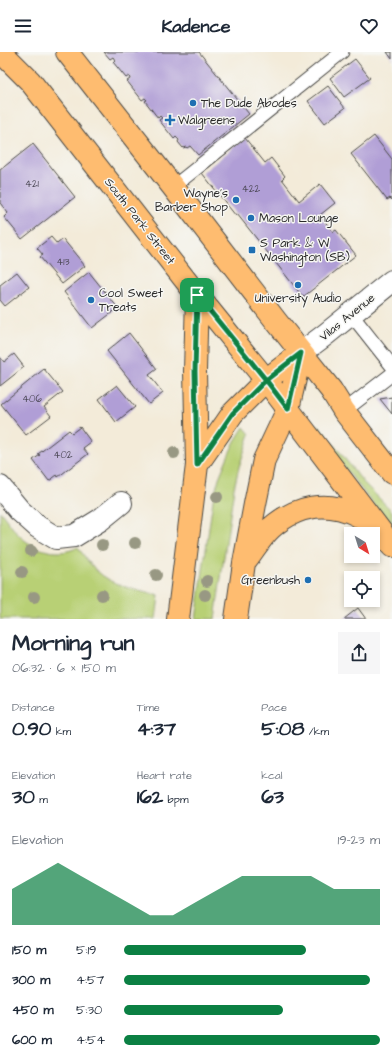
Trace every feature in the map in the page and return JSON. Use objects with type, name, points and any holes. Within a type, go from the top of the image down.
[{"type":"main road","points":[[67,52],[331,390],[344,411],[392,473]]},
{"type":"main road","name":"South Park Street","points":[[2,53],[30,81],[197,295],[266,380],[388,540]]},
{"type":"main road","points":[[178,619],[197,465],[195,371],[197,295]]},
{"type":"main road","points":[[197,465],[233,413],[266,380],[301,353]]},
{"type":"main road","points":[[236,619],[244,563],[264,460],[288,409],[301,353]]},
{"type":"main road","points":[[244,563],[270,529],[280,521],[301,510],[316,506],[336,508],[358,516],[388,540]]},
{"type":"street","name":"Vilas Avenue","points":[[301,353],[392,280]]},
{"type":"street","points":[[0,487],[19,510],[38,527],[56,538],[74,536],[100,520],[121,503]]},
{"type":"lane","points":[[173,187],[342,52]]},
{"type":"lane","points":[[351,314],[392,366]]},
{"type":"lane","points":[[344,411],[392,374]]},
{"type":"green space","points":[[319,425],[363,482],[392,511],[392,525],[382,515],[314,429]]},
{"type":"green space","points":[[244,427],[250,434],[234,488],[215,619],[196,619],[213,500],[219,478],[228,456]]},
{"type":"green space","points":[[0,511],[19,535],[28,543],[42,549],[56,552],[64,552],[78,547],[93,567],[110,580],[125,587],[159,596],[156,619],[0,619]]},
{"type":"building","name":"The Dude Abodes","points":[[104,52],[199,52],[249,114],[198,155],[190,146],[183,148],[176,137],[174,139],[159,120],[162,118],[160,116],[158,118],[145,101],[147,100],[145,98],[142,100],[127,81],[130,79],[129,76],[126,78],[113,62],[115,60],[113,57],[110,59]]},
{"type":"building","points":[[387,52],[392,52],[392,59]]},
{"type":"building","points":[[355,59],[370,78],[344,97],[330,78]]},
{"type":"building","points":[[328,86],[345,108],[325,123],[308,101]]},
{"type":"building","points":[[374,136],[392,159],[392,200],[390,198],[387,200],[351,154]]},
{"type":"building","points":[[245,138],[265,163],[271,158],[285,176],[282,179],[299,201],[320,184],[335,203],[320,215],[333,232],[336,230],[356,255],[303,297],[237,214],[236,216],[202,173]]},
{"type":"building","points":[[33,144],[75,197],[22,239],[4,217],[8,213],[0,203],[0,170]]},
{"type":"building","points":[[51,237],[57,244],[63,239],[85,266],[62,284],[40,257],[43,255],[37,248]]},
{"type":"building","points":[[17,272],[29,287],[5,306],[0,300],[0,285]]},
{"type":"building","name":"Cool Sweet Treats","points":[[89,272],[118,308],[92,328],[64,292]]},
{"type":"building","points":[[129,333],[157,369],[149,375],[163,393],[149,404],[107,351]]},
{"type":"building","points":[[14,354],[24,367],[0,386],[0,357],[4,362]]},
{"type":"building","points":[[44,369],[63,392],[44,407],[51,416],[26,435],[1,404]]},
{"type":"building","points":[[117,385],[135,407],[116,422],[99,399]]},
{"type":"building","points":[[392,397],[392,414],[380,399]]},
{"type":"building","points":[[80,427],[91,442],[83,448],[88,454],[58,477],[57,475],[49,481],[33,460],[40,455],[38,454],[69,430],[72,433]]},
{"type":"building","points":[[358,608],[366,619],[344,619]]},
{"type":"place","name":"The Dude Abodes","points":[[193,103]]},
{"type":"place","name":"Walgreens","points":[[170,120]]},
{"type":"place","name":"Wayne's Barber Shop","points":[[236,200]]},
{"type":"place","name":"Mason Lounge","points":[[251,218]]},
{"type":"place","name":"S Park & W Washington (SB)","points":[[252,250]]},
{"type":"place","name":"University Audio","points":[[298,285]]},
{"type":"place","name":"Cool Sweet Treats","points":[[91,300]]},
{"type":"place","name":"Greenbush","points":[[308,580]]},
{"type":"route","points":[[197,295],[195,371],[197,465],[233,413],[266,380],[288,409],[301,353],[266,380],[197,295]]}]
